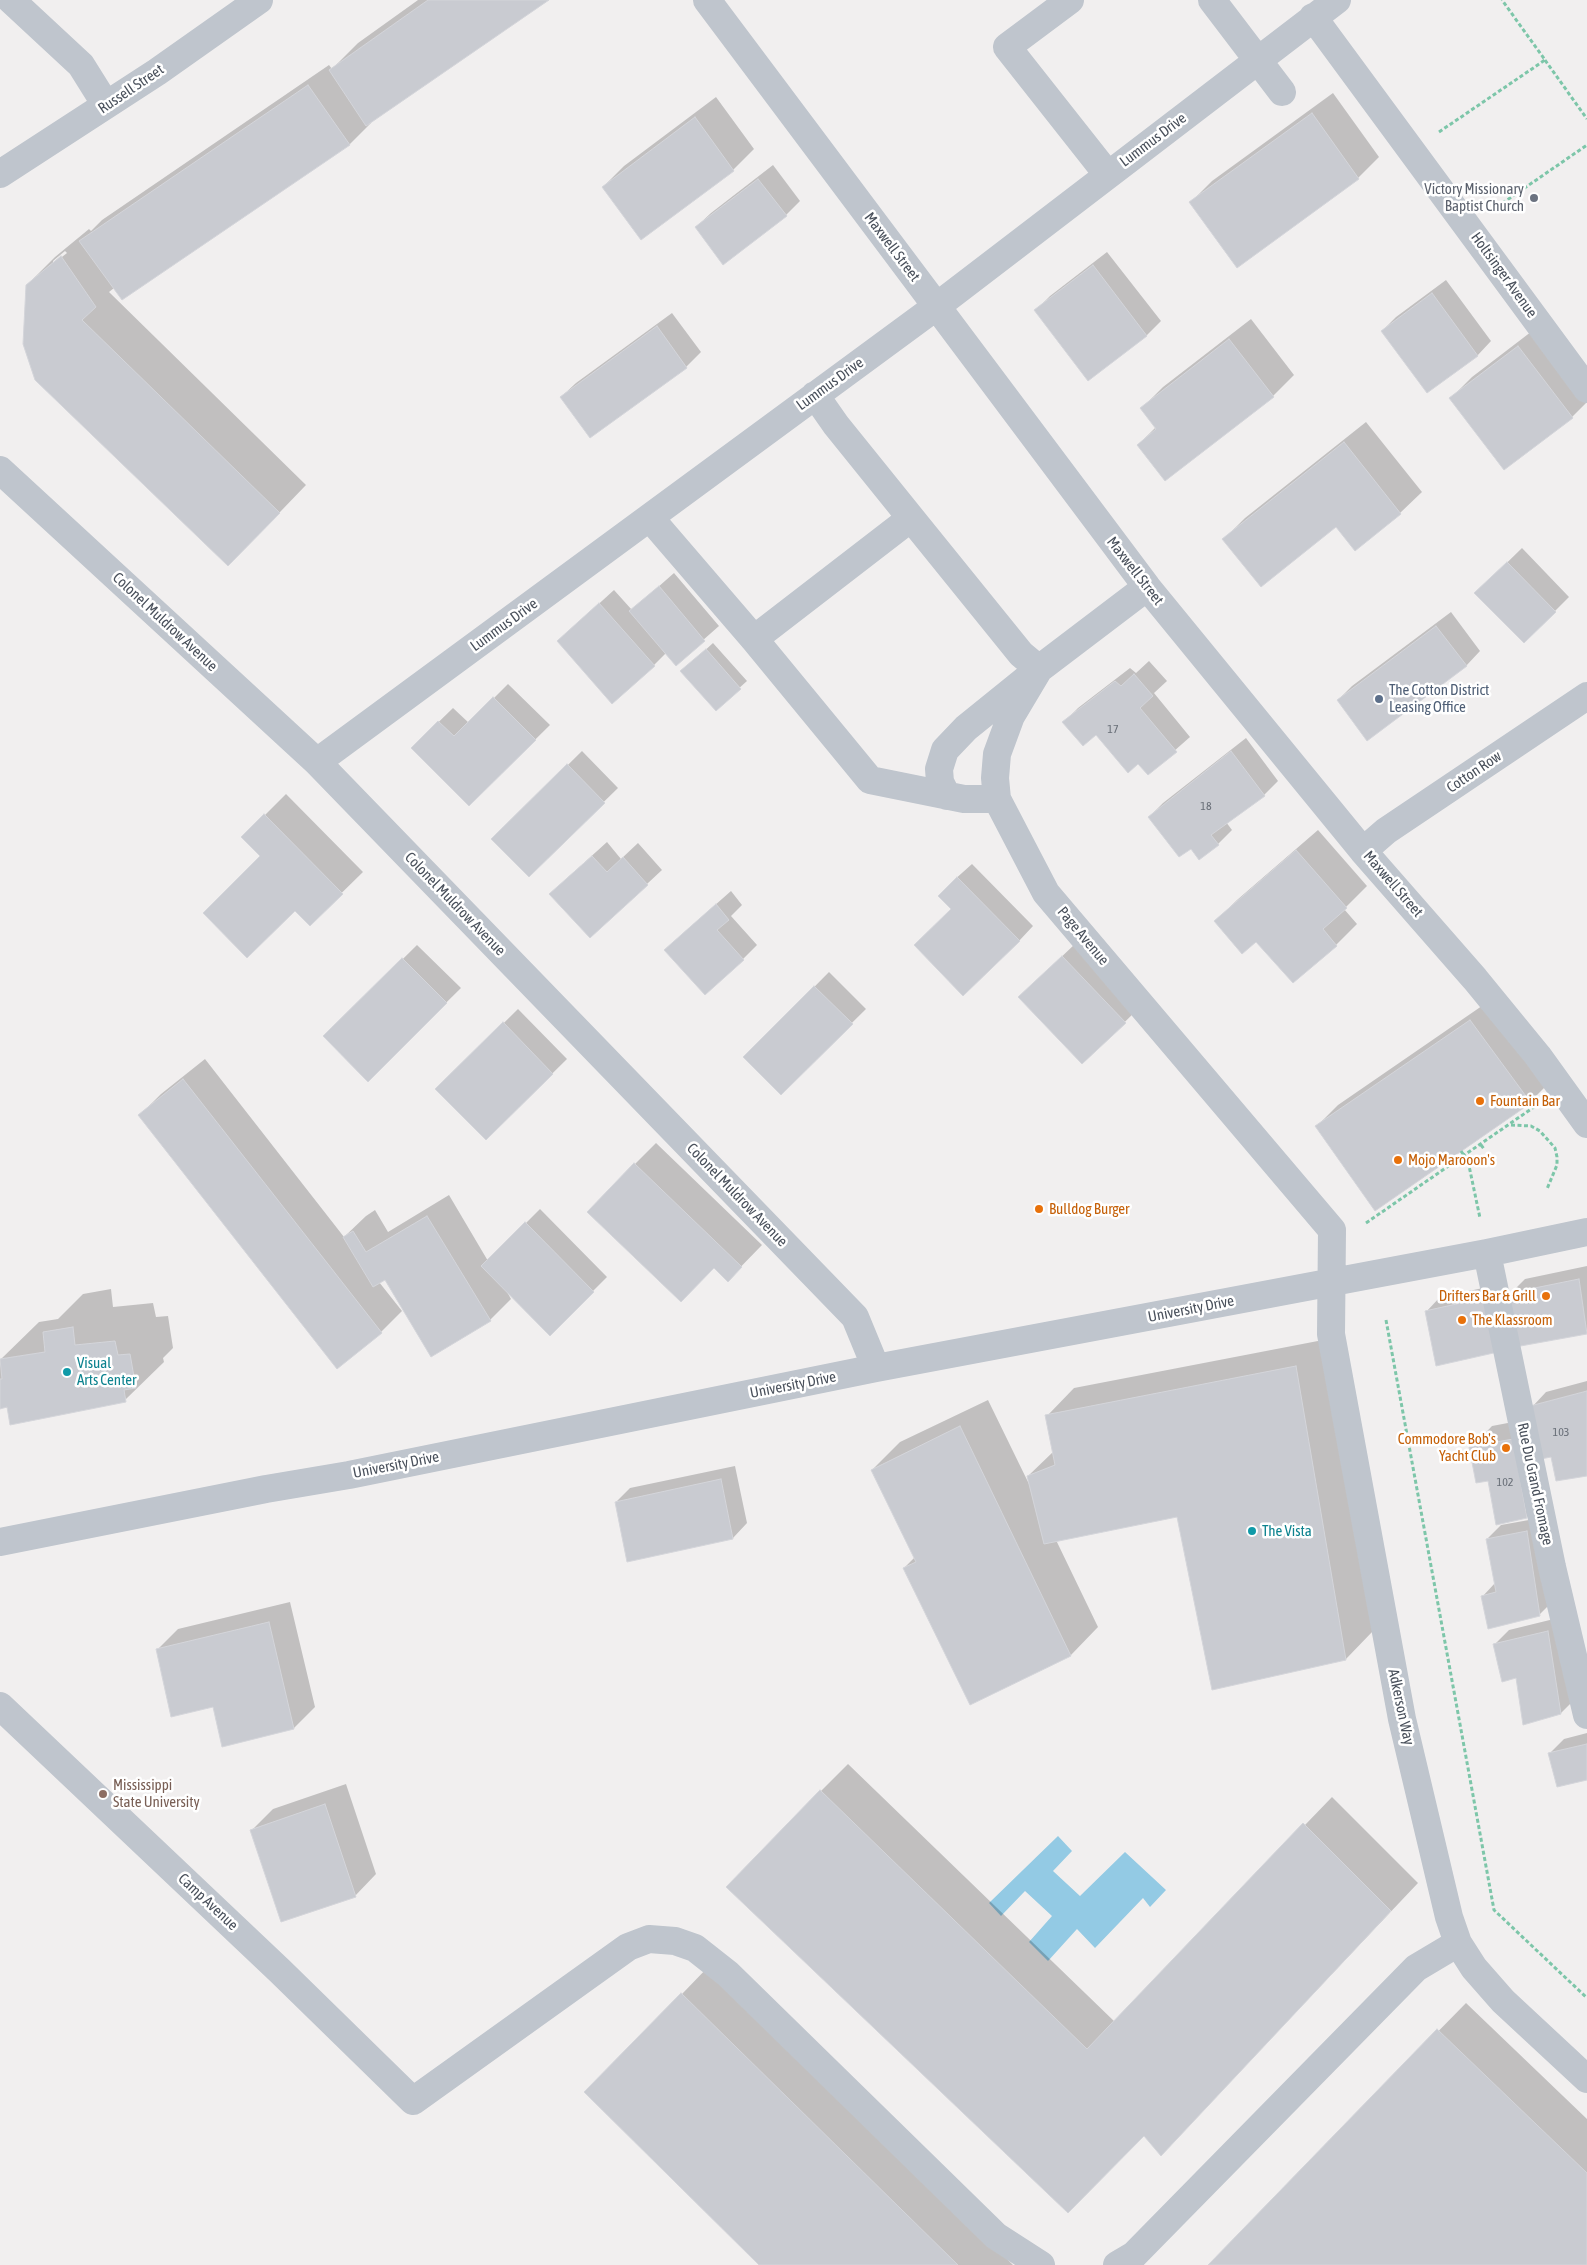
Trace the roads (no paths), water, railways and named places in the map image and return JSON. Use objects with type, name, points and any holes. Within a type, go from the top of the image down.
[{"type":"street","points":[[11,0],[81,65],[106,105]]},
{"type":"street","name":"Russell Street","points":[[0,174],[106,105],[259,0]]},
{"type":"street","name":"Maxwell Street","points":[[707,0],[1147,587],[1363,850],[1538,1056],[1587,1124]]},
{"type":"street","points":[[1070,0],[1007,48],[1108,175]]},
{"type":"street","points":[[1212,0],[1282,92]]},
{"type":"street","name":"Lummus Drive","points":[[317,762],[937,306],[1337,0]]},
{"type":"street","name":"Holtsinger Avenue","points":[[1313,17],[1587,389]]},
{"type":"street","points":[[815,395],[836,425],[1022,654],[1039,669],[966,728],[945,750],[939,769],[940,782],[947,796]]},
{"type":"street","name":"Colonel Muldrow Avenue","points":[[0,470],[317,762],[855,1317],[876,1368]]},
{"type":"street","points":[[650,518],[754,639],[870,780],[964,799],[996,799]]},
{"type":"street","points":[[754,639],[911,518]]},
{"type":"street","name":"Page Avenue","points":[[1147,587],[1039,669],[1011,716],[997,754],[996,799],[1046,893],[1332,1230],[1330,1283]]},
{"type":"street","name":"Cotton Row","points":[[1363,850],[1386,831],[1587,696]]},
{"type":"street","name":"University Drive","points":[[0,1542],[358,1473],[876,1368],[1487,1253],[1587,1232]]},
{"type":"street","name":"Rue Du Grand Fromage","points":[[1487,1253],[1552,1567],[1587,1715]]},
{"type":"street","name":"Adkerson Way","points":[[1330,1283],[1331,1334],[1402,1719],[1449,1917],[1458,1943],[1474,1968],[1503,2001],[1587,2079]]},
{"type":"street","name":"Camp Avenue","points":[[0,1706],[280,1971],[413,2101],[628,1947],[649,1939],[675,1941],[695,1948],[728,1974],[996,2236],[1041,2265]]},
{"type":"street","points":[[1117,2265],[1134,2255],[1416,1968],[1458,1943]]},
{"type":"water","points":[[1058,1836],[1072,1851],[1053,1871],[1080,1896],[1125,1852],[1166,1890],[1150,1907],[1143,1898],[1095,1948],[1077,1929],[1048,1961],[1029,1942],[1052,1916],[1025,1891],[1001,1916],[989,1903]]},
{"type":"place","name":"Victory Missionary Baptist Church","points":[[1534,198]]},
{"type":"place","name":"The Cotton District Leasing Office","points":[[1379,699]]},
{"type":"place","name":"Fountain Bar","points":[[1480,1101]]},
{"type":"place","name":"Mojo Marooon's","points":[[1398,1160]]},
{"type":"place","name":"Bulldog Burger","points":[[1039,1209]]},
{"type":"place","name":"Drifters Bar & Grill","points":[[1546,1296]]},
{"type":"place","name":"The Klassroom","points":[[1462,1320]]},
{"type":"place","name":"Visual Arts Center","points":[[67,1372]]},
{"type":"place","name":"Commodore Bob's Yacht Club","points":[[1506,1448]]},
{"type":"place","name":"The Vista","points":[[1252,1531]]},
{"type":"place","name":"Mississippi State University","points":[[103,1794]]}]
